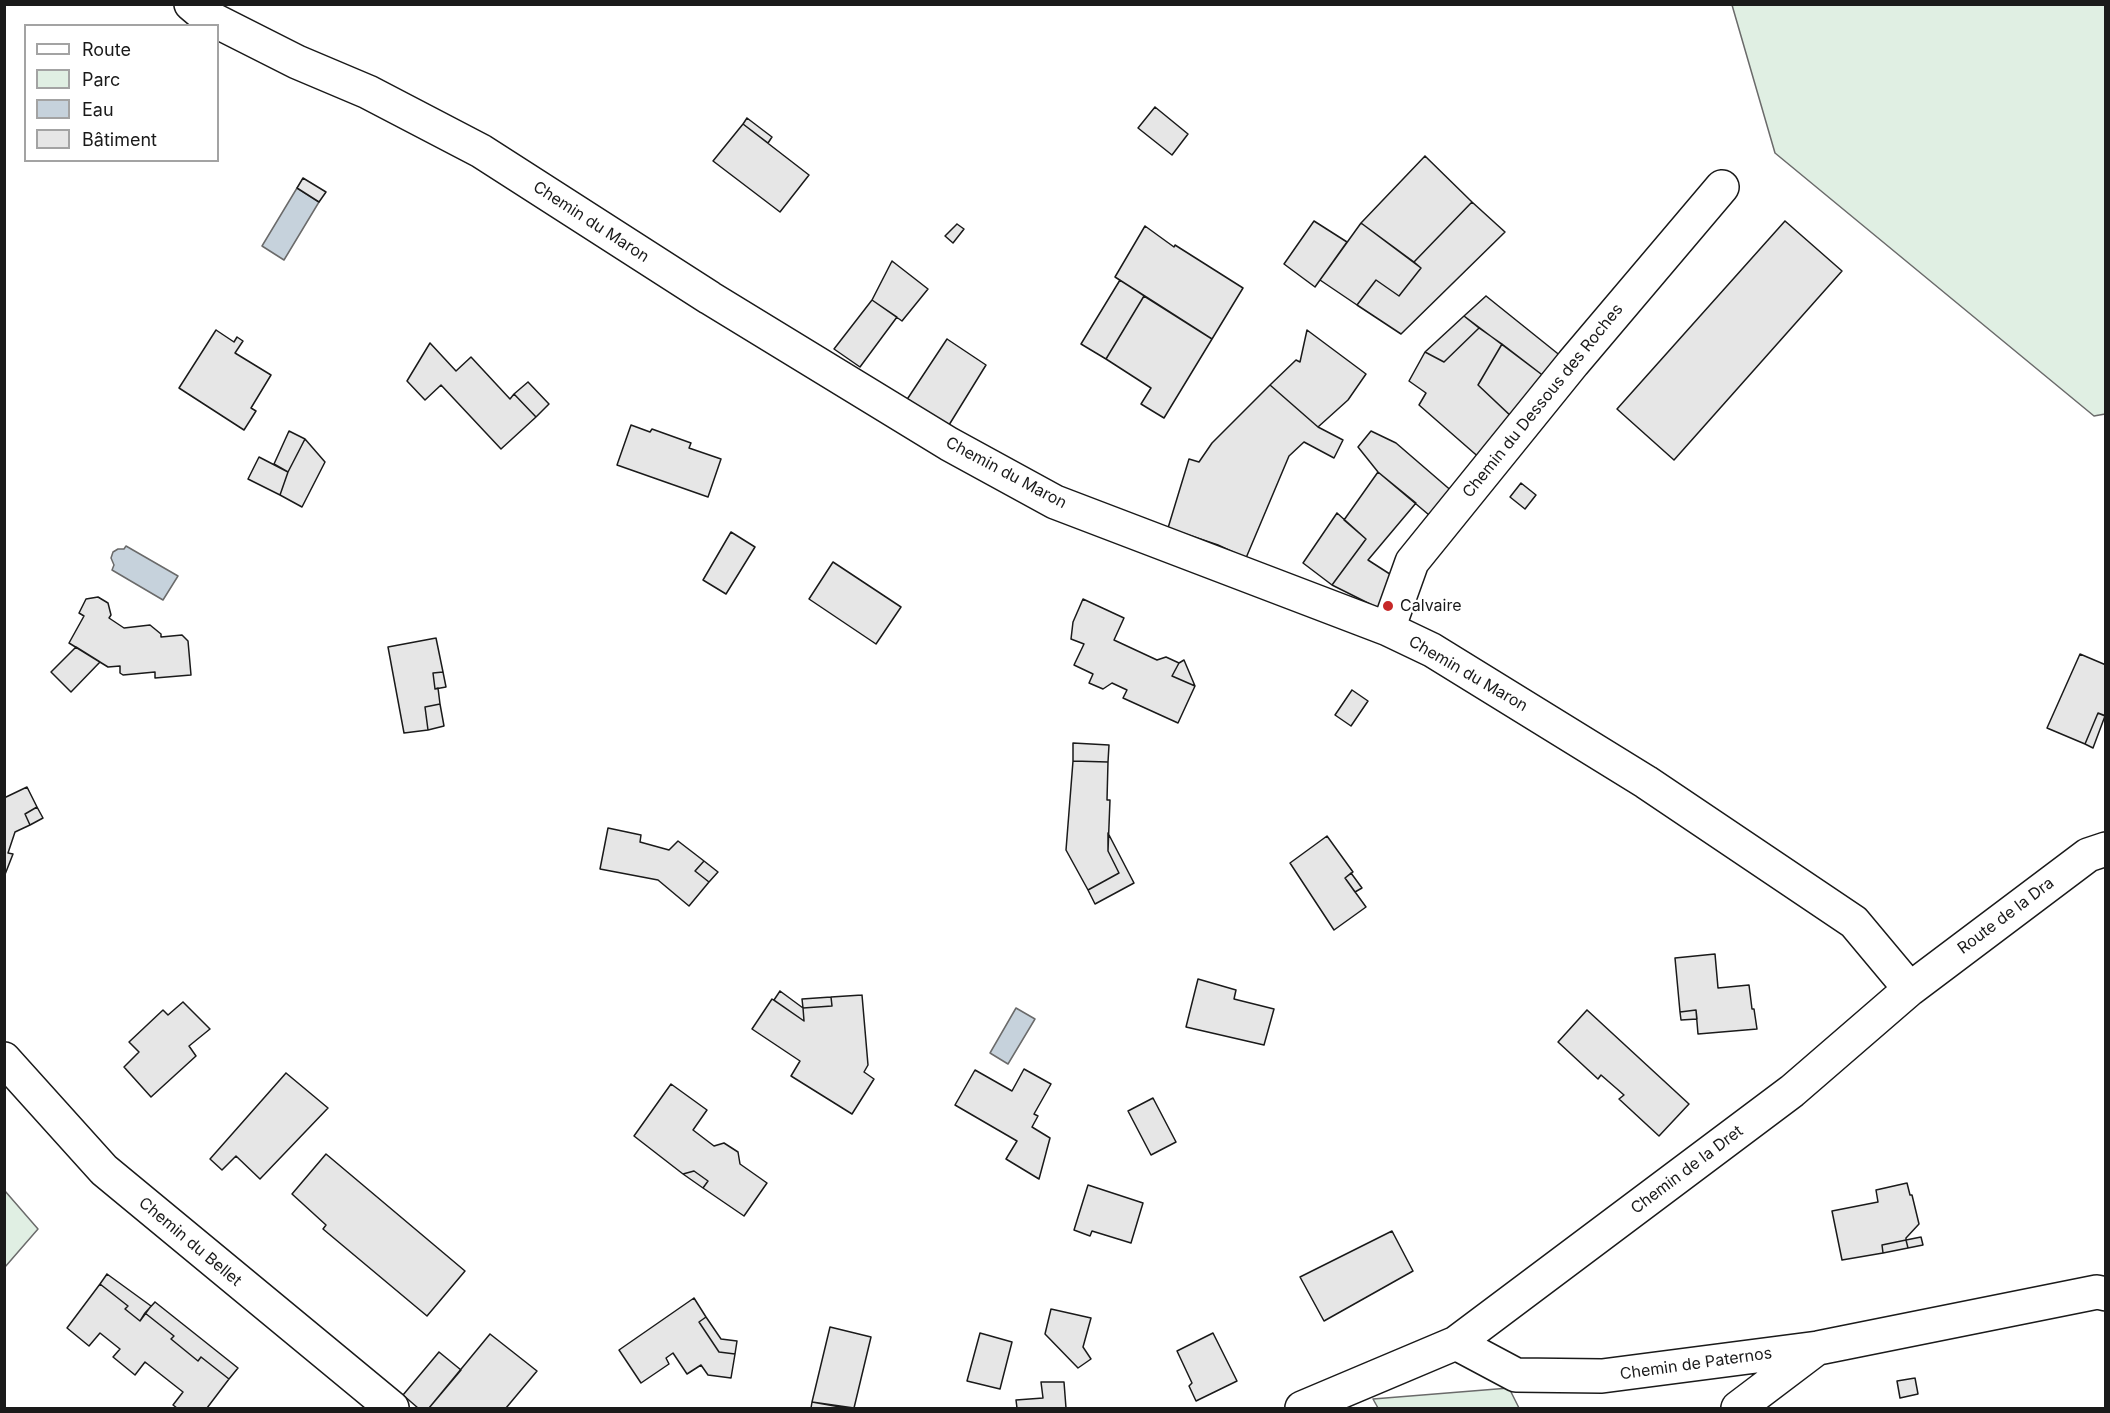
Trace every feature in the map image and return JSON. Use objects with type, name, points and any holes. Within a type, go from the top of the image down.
[{"type":"street","name":"Chemin du Maron","points":[[191,4],[204,15],[235,31],[297,62],[368,92],[481,151],[750,323],[949,444],[1055,502],[1388,629],[1432,650],[1646,782],[1854,922],[1910,989]]},
{"type":"street","name":"Chemin du Dessous des Roches","points":[[1388,629],[1412,562],[1573,363],[1722,187]]},
{"type":"street","name":"Route de la Dra","points":[[1910,989],[2088,855],[2106,849]]},
{"type":"street","name":"Chemin de la Dret","points":[[1456,1343],[1792,1091],[1910,989]]},
{"type":"street","name":"Chemin du Bellet","points":[[4,1059],[104,1170],[392,1408]]},
{"type":"street","name":"Chemin de Paternos","points":[[1456,1343],[1516,1376],[1602,1376],[1818,1348],[2097,1292],[2106,1294]]},
{"type":"street","points":[[1302,1408],[1456,1343]]},
{"type":"street","points":[[1738,1408],[1818,1348]]},
{"type":"green space","points":[[1732,5],[2105,5],[2105,414],[2094,416],[1775,153]]},
{"type":"green space","points":[[5,1191],[38,1229],[5,1267]]},
{"type":"green space","points":[[1509,1388],[1519,1408],[1378,1408],[1373,1399]]},
{"type":"water","points":[[297,188],[319,202],[284,260],[262,246]]},
{"type":"water","points":[[126,546],[178,576],[163,600],[112,570],[113,552],[124,549]]},
{"type":"water","points":[[1016,1008],[1035,1019],[1008,1064],[990,1053]]},
{"type":"building","points":[[1155,107],[1188,134],[1172,155],[1138,128]]},
{"type":"building","points":[[747,118],[772,137],[768,143],[743,124]]},
{"type":"building","points":[[743,124],[809,175],[780,212],[713,161]]},
{"type":"building","points":[[1425,156],[1472,202],[1414,262],[1361,223]]},
{"type":"building","points":[[303,178],[326,192],[319,202],[297,188]]},
{"type":"building","points":[[1472,202],[1505,232],[1401,334],[1357,305],[1376,280],[1399,296],[1421,268],[1414,262]]},
{"type":"building","points":[[1314,221],[1347,242],[1315,287],[1284,264]]},
{"type":"building","points":[[1785,221],[1842,271],[1674,460],[1617,409]]},
{"type":"building","points":[[1361,223],[1421,268],[1399,296],[1376,280],[1357,305],[1320,280]]},
{"type":"building","points":[[957,224],[964,229],[953,243],[945,236]]},
{"type":"building","points":[[1145,226],[1174,247],[1175,245],[1243,288],[1212,339],[1115,277]]},
{"type":"building","points":[[892,261],[928,289],[902,321],[872,300]]},
{"type":"building","points":[[1120,280],[1144,296],[1106,359],[1081,344]]},
{"type":"building","points":[[1144,296],[1212,339],[1164,418],[1141,404],[1151,388],[1106,359]]},
{"type":"building","points":[[1486,296],[1562,357],[1545,377],[1464,316]]},
{"type":"building","points":[[872,300],[897,317],[860,367],[834,349]]},
{"type":"building","points":[[1464,316],[1479,328],[1444,362],[1425,352]]},
{"type":"building","points":[[1479,328],[1502,344],[1478,385],[1515,420],[1482,460],[1419,405],[1426,393],[1409,381],[1425,352],[1444,362]]},
{"type":"building","points":[[216,330],[234,342],[237,337],[243,341],[235,353],[271,375],[251,408],[256,411],[244,430],[179,388]]},
{"type":"building","points":[[1307,330],[1366,374],[1348,400],[1318,427],[1270,385],[1296,360],[1300,362]]},
{"type":"building","points":[[947,339],[986,365],[949,425],[906,401]]},
{"type":"building","points":[[430,343],[456,371],[471,357],[510,399],[514,394],[536,417],[501,449],[441,385],[425,400],[407,381]]},
{"type":"building","points":[[1502,344],[1545,377],[1512,417],[1478,385]]},
{"type":"building","points":[[528,382],[549,404],[536,417],[514,394]]},
{"type":"building","points":[[1270,385],[1318,427],[1343,440],[1334,458],[1304,442],[1289,456],[1246,558],[1218,545],[1168,528],[1189,459],[1199,462],[1212,443]]},
{"type":"building","points":[[631,425],[650,432],[652,429],[691,443],[689,448],[721,459],[708,497],[617,465]]},
{"type":"building","points":[[289,431],[305,439],[288,472],[274,464]]},
{"type":"building","points":[[1371,431],[1396,443],[1454,493],[1435,520],[1378,472],[1358,447]]},
{"type":"building","points":[[305,439],[325,462],[302,507],[280,495],[288,472]]},
{"type":"building","points":[[259,457],[288,472],[280,495],[248,479]]},
{"type":"building","points":[[1378,472],[1416,503],[1368,560],[1396,578],[1382,610],[1332,585],[1366,539],[1344,520]]},
{"type":"building","points":[[1521,483],[1536,495],[1525,509],[1510,497]]},
{"type":"building","points":[[1337,513],[1366,539],[1332,585],[1303,563]]},
{"type":"building","points":[[731,532],[755,547],[726,594],[703,580]]},
{"type":"building","points":[[833,562],[901,607],[876,644],[809,599]]},
{"type":"building","points":[[98,597],[108,603],[111,615],[109,618],[124,628],[150,625],[161,634],[161,637],[182,635],[188,641],[191,675],[155,678],[155,672],[123,675],[120,673],[120,666],[108,667],[69,643],[84,616],[79,613],[86,599]]},
{"type":"building","points":[[1083,599],[1124,618],[1114,640],[1157,660],[1166,657],[1179,663],[1172,676],[1195,686],[1178,723],[1123,698],[1127,690],[1112,683],[1103,689],[1089,683],[1093,674],[1074,665],[1084,644],[1071,639],[1073,622]]},
{"type":"building","points":[[436,638],[443,672],[433,673],[440,704],[425,707],[428,730],[404,733],[388,647]]},
{"type":"building","points":[[76,647],[100,662],[71,692],[51,672]]},
{"type":"building","points":[[2080,654],[2106,665],[2106,716],[2098,713],[2085,744],[2047,728]]},
{"type":"building","points":[[1184,660],[1195,686],[1172,676],[1179,663]]},
{"type":"building","points":[[443,672],[446,687],[435,689],[433,673]]},
{"type":"building","points":[[1352,690],[1368,701],[1351,726],[1335,715]]},
{"type":"building","points":[[440,704],[444,726],[428,730],[425,707]]},
{"type":"building","points":[[2098,713],[2105,716],[2093,748],[2085,744]]},
{"type":"building","points":[[1073,743],[1109,745],[1108,762],[1073,761]]},
{"type":"building","points":[[1073,761],[1108,762],[1107,800],[1110,800],[1108,851],[1119,873],[1088,890],[1066,850]]},
{"type":"building","points":[[27,787],[37,807],[25,814],[30,825],[15,832],[8,853],[13,854],[4,877],[4,798]]},
{"type":"building","points":[[37,807],[43,818],[30,825],[25,814]]},
{"type":"building","points":[[608,828],[641,835],[640,842],[669,850],[678,841],[704,861],[695,871],[709,882],[689,906],[658,880],[600,869]]},
{"type":"building","points":[[1108,833],[1134,883],[1095,904],[1088,890],[1119,873],[1108,851]]},
{"type":"building","points":[[1327,836],[1353,872],[1345,878],[1366,907],[1334,930],[1290,863]]},
{"type":"building","points":[[704,861],[718,872],[709,882],[695,871]]},
{"type":"building","points":[[1351,873],[1362,888],[1355,892],[1345,878]]},
{"type":"building","points":[[1715,954],[1718,988],[1749,985],[1757,1029],[1698,1034],[1696,1010],[1680,1012],[1675,958]]},
{"type":"building","points":[[1198,979],[1236,990],[1234,999],[1274,1009],[1264,1045],[1186,1027]]},
{"type":"building","points":[[780,991],[803,1008],[804,1021],[774,1000]]},
{"type":"building","points":[[862,995],[868,1065],[864,1072],[874,1079],[852,1114],[791,1076],[800,1061],[752,1029],[772,999],[804,1021],[803,1008],[832,1006],[831,997]]},
{"type":"building","points":[[831,997],[832,1006],[803,1008],[802,999]]},
{"type":"building","points":[[183,1002],[210,1029],[189,1046],[196,1056],[151,1097],[124,1067],[139,1052],[129,1042],[163,1010],[168,1015]]},
{"type":"building","points":[[1587,1010],[1689,1104],[1659,1136],[1619,1099],[1624,1095],[1601,1075],[1598,1079],[1558,1042]]},
{"type":"building","points":[[1696,1010],[1697,1019],[1681,1020],[1680,1012]]},
{"type":"building","points":[[1024,1069],[1051,1084],[1034,1114],[1038,1116],[1032,1127],[1050,1138],[1039,1179],[1006,1159],[1017,1141],[955,1105],[975,1070],[1012,1091]]},
{"type":"building","points":[[286,1073],[328,1108],[260,1179],[236,1156],[222,1170],[210,1159]]},
{"type":"building","points":[[671,1084],[707,1110],[693,1130],[714,1146],[724,1143],[738,1152],[740,1164],[767,1183],[744,1216],[703,1188],[708,1181],[694,1171],[683,1174],[634,1136]]},
{"type":"building","points":[[1153,1098],[1176,1142],[1151,1155],[1128,1111]]},
{"type":"building","points":[[326,1154],[465,1271],[427,1316],[323,1229],[326,1225],[292,1194]]},
{"type":"building","points":[[694,1171],[708,1181],[703,1188],[683,1174]]},
{"type":"building","points":[[1907,1183],[1919,1224],[1906,1240],[1882,1245],[1883,1253],[1842,1260],[1832,1211],[1878,1202],[1876,1190]]},
{"type":"building","points":[[1088,1185],[1143,1203],[1131,1243],[1092,1231],[1090,1236],[1074,1230]]},
{"type":"building","points":[[1392,1231],[1413,1271],[1324,1321],[1300,1277]]},
{"type":"building","points":[[1921,1237],[1923,1245],[1908,1248],[1906,1240]]},
{"type":"building","points":[[1906,1240],[1908,1248],[1883,1253],[1882,1245]]},
{"type":"building","points":[[107,1274],[151,1306],[140,1321],[125,1309],[128,1306],[100,1284]]},
{"type":"building","points":[[100,1284],[128,1306],[125,1309],[140,1321],[145,1313],[174,1336],[171,1339],[198,1361],[201,1357],[229,1379],[207,1408],[177,1408],[173,1405],[183,1392],[145,1362],[135,1375],[113,1357],[120,1349],[100,1333],[89,1346],[67,1328]]},
{"type":"building","points":[[694,1298],[706,1317],[699,1322],[719,1352],[735,1354],[731,1378],[708,1375],[701,1365],[687,1374],[673,1353],[666,1358],[669,1364],[641,1383],[619,1350]]},
{"type":"building","points":[[155,1302],[238,1368],[229,1379],[201,1357],[198,1361],[171,1339],[174,1336],[145,1313]]},
{"type":"building","points":[[1051,1309],[1091,1318],[1083,1347],[1091,1359],[1078,1368],[1045,1334]]},
{"type":"building","points":[[706,1317],[721,1339],[737,1341],[735,1354],[719,1352],[699,1322]]},
{"type":"building","points":[[830,1327],[871,1337],[854,1408],[812,1402]]},
{"type":"building","points":[[980,1333],[1012,1342],[1000,1389],[967,1381]]},
{"type":"building","points":[[1213,1333],[1237,1381],[1196,1401],[1189,1386],[1192,1383],[1177,1351]]},
{"type":"building","points":[[490,1334],[537,1371],[506,1408],[429,1408]]},
{"type":"building","points":[[439,1352],[461,1370],[429,1408],[418,1408],[403,1395]]},
{"type":"building","points":[[1915,1378],[1918,1394],[1900,1398],[1897,1381]]},
{"type":"building","points":[[1041,1382],[1064,1382],[1066,1408],[1017,1408],[1016,1400],[1043,1398]]},
{"type":"building","points":[[812,1402],[846,1408],[811,1408]]},
{"type":"place","name":"Calvaire","points":[[1388,606]]}]
